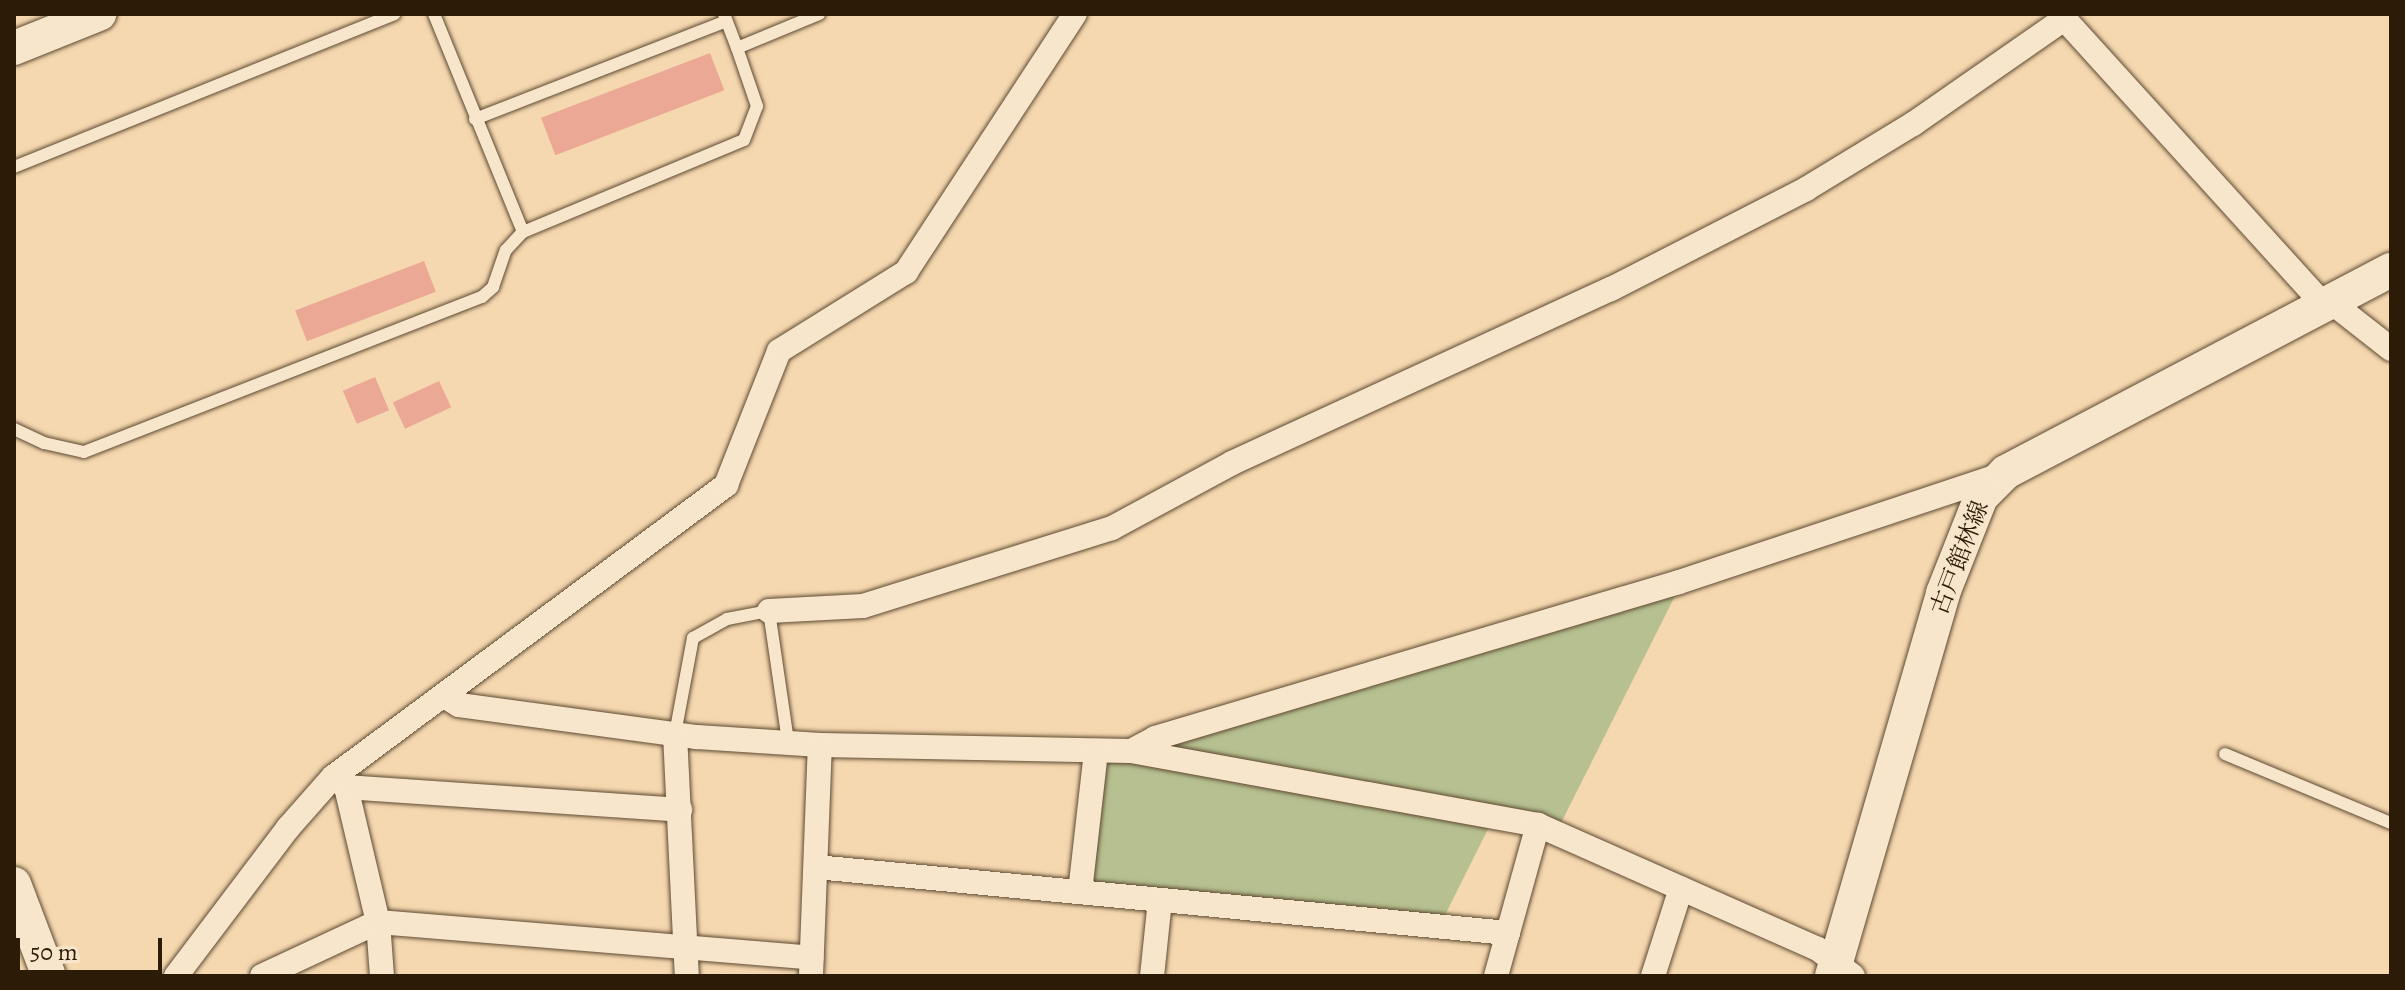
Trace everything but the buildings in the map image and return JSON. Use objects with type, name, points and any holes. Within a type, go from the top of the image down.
[{"type":"main road","points":[[14,48],[99,14]]},
{"type":"main road","name":"古戸館林線","points":[[1841,971],[1943,593],[1981,497],[2006,472],[2391,270]]},
{"type":"main road","points":[[14,884],[49,976]]},
{"type":"street","points":[[176,976],[340,782],[446,697],[576,600],[660,529],[726,485],[779,351],[906,272],[1075,14]]},
{"type":"street","points":[[769,611],[863,606],[1112,528],[1232,463],[1611,289],[1806,189],[1913,124],[2062,16],[2328,304],[2391,349]]},
{"type":"street","points":[[1131,751],[1155,738],[1664,587],[2006,472]]},
{"type":"street","points":[[446,697],[459,705],[675,734],[820,745],[1131,751],[1538,825],[1681,888],[1841,971]]},
{"type":"street","points":[[675,734],[687,976]]},
{"type":"street","points":[[262,976],[378,922],[688,948],[811,967],[820,745]]},
{"type":"street","points":[[1080,892],[1096,751]]},
{"type":"street","points":[[340,782],[680,810]]},
{"type":"street","points":[[340,782],[378,922],[382,976]]},
{"type":"street","points":[[1496,976],[1538,825]]},
{"type":"street","points":[[816,867],[1508,933]]},
{"type":"street","points":[[1653,976],[1681,888]]},
{"type":"street","points":[[1152,976],[1160,900]]},
{"type":"lane","points":[[14,167],[394,14]]},
{"type":"lane","points":[[434,14],[523,232]]},
{"type":"lane","points":[[737,48],[819,14]]},
{"type":"lane","points":[[14,429],[84,452],[482,297],[493,287],[506,250],[523,232],[744,140],[757,106],[725,17],[475,119]]},
{"type":"lane","points":[[675,734],[693,638],[727,619],[769,611],[788,742]]},
{"type":"lane","points":[[2225,754],[2391,823]]},
{"type":"green space","points":[[1678,590],[1561,823],[1152,747]]},
{"type":"green space","points":[[1105,759],[1135,760],[1490,825],[1444,917],[1087,893]]}]
